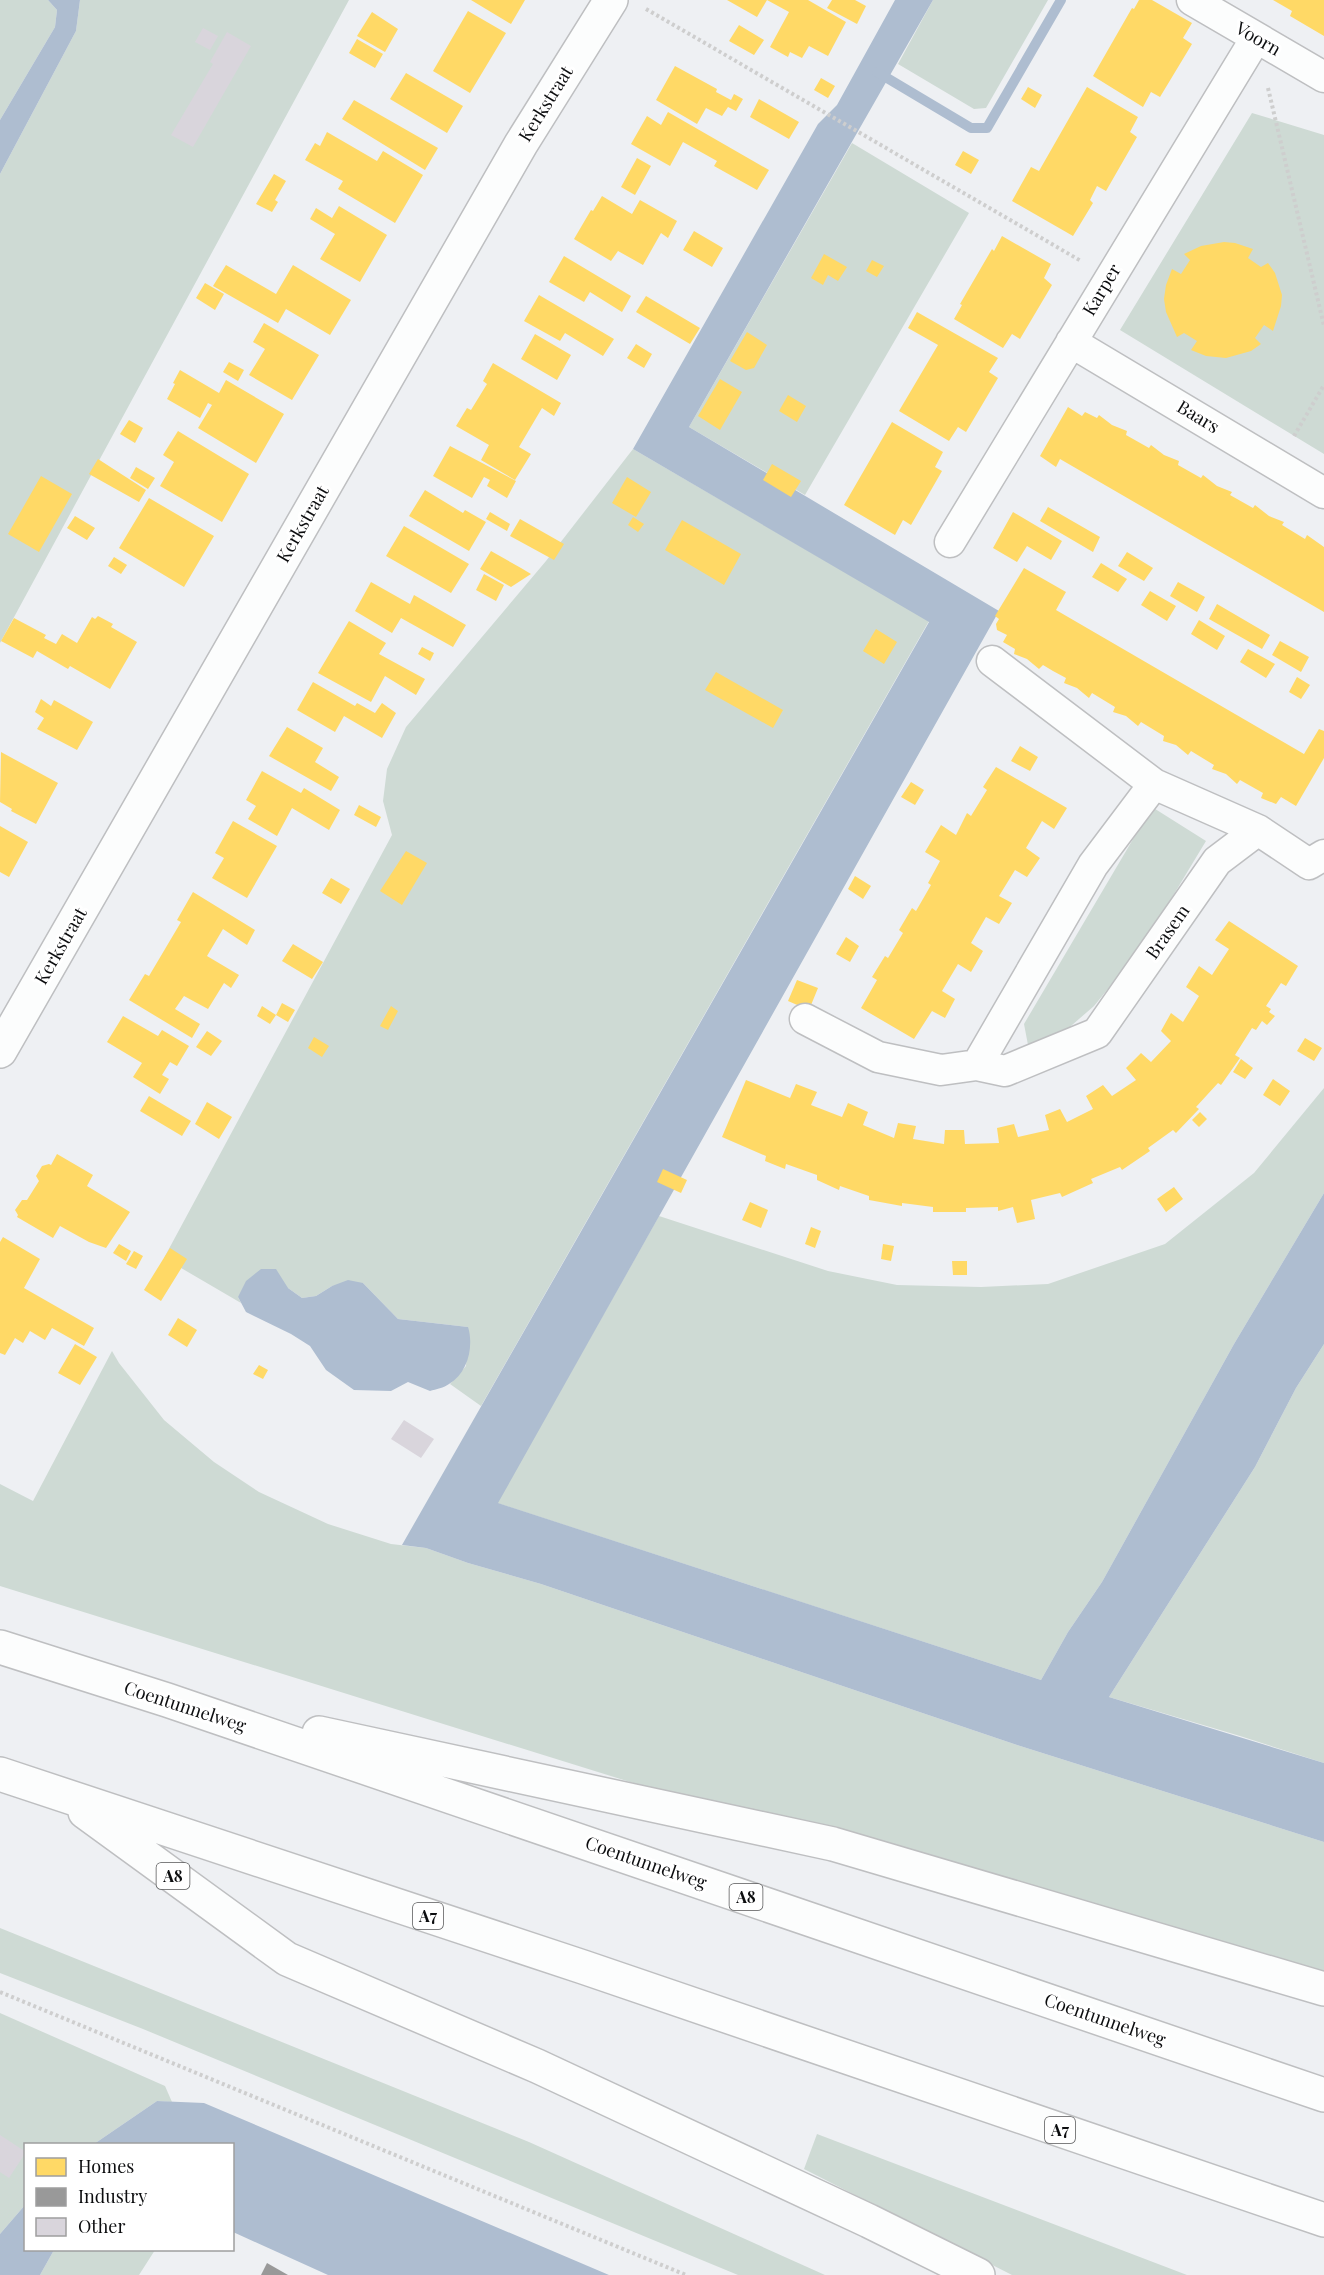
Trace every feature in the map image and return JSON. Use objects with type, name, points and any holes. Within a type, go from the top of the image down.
[{"type":"main road","name":"Kerkstraat","points":[[0,1051],[521,144],[625,3]]},
{"type":"main road","name":"Coentunnelweg","points":[[0,1647],[167,1700],[1324,2095]]},
{"type":"main road","name":"A8","points":[[167,1700],[833,1845],[1324,1989]]},
{"type":"main road","name":"A7","points":[[0,1774],[594,1971],[1324,2220]]},
{"type":"main road","name":"A8","points":[[59,1793],[287,1959],[548,2071],[978,2275]]},
{"type":"street","name":"Voorn","points":[[1192,0],[1324,77]]},
{"type":"street","name":"Karper","points":[[950,542],[1256,38]]},
{"type":"street","name":"Baars","points":[[1071,342],[1324,493]]},
{"type":"street","points":[[992,661],[1154,784],[1258,830],[1309,864],[1324,855]]},
{"type":"street","points":[[977,1065],[1093,865],[1154,784]]},
{"type":"street","name":"Brasem","points":[[805,1019],[878,1057],[941,1070],[977,1065],[1005,1071],[1097,1033],[1217,861],[1258,830]]},
{"type":"path","points":[[625,3],[879,144],[1109,277]]},
{"type":"path","points":[[1256,38],[1324,326]]},
{"type":"path","points":[[1277,465],[1324,385]]},
{"type":"path","points":[[0,1992],[686,2275]]},
{"type":"shaded area","points":[[0,0],[48,0],[57,10],[55,27],[0,120]]},
{"type":"shaded area","points":[[80,0],[349,0],[0,643],[0,174],[76,31]]},
{"type":"shaded area","points":[[933,0],[1048,0],[986,108],[974,109],[898,64]]},
{"type":"shaded area","points":[[1252,113],[1324,135],[1324,454],[1120,330]]},
{"type":"shaded area","points":[[852,143],[969,213],[805,495],[689,427]]},
{"type":"shaded area","points":[[633,449],[929,621],[481,1406],[450,1384],[466,1366],[468,1327],[398,1319],[363,1283],[332,1286],[316,1296],[302,1298],[288,1288],[238,1297],[241,1303],[164,1258],[392,835],[383,801],[387,769],[406,727],[546,561]]},
{"type":"shaded area","points":[[1152,807],[1206,841],[1142,947],[1094,1006],[1064,1032],[1028,1045],[1024,1024]]},
{"type":"shaded area","points":[[1324,1088],[1324,1193],[1234,1344],[1102,1582],[1068,1632],[1041,1680],[497,1503],[659,1216],[828,1271],[897,1285],[981,1287],[1048,1284],[1165,1244],[1254,1173]]},
{"type":"shaded area","points":[[1324,1344],[1324,1763],[1109,1697],[1255,1467],[1296,1388]]},
{"type":"shaded area","points":[[112,1351],[164,1420],[214,1462],[259,1492],[328,1524],[391,1544],[426,1548],[541,1584],[1017,1745],[1324,1842],[1324,2003],[778,1828],[0,1586],[0,1484],[33,1501]]},
{"type":"shaded area","points":[[0,1928],[529,2142],[825,2275],[738,2275],[143,2029],[0,1973]]},
{"type":"shaded area","points":[[0,2013],[165,2086],[172,2102],[157,2101],[95,2143],[24,2143],[24,2206],[0,2234]]},
{"type":"shaded area","points":[[817,2134],[1187,2275],[1012,2275],[804,2169]]},
{"type":"shaded area","points":[[53,2251],[154,2251],[139,2275],[40,2275]]},
{"type":"water","points":[[48,0],[80,0],[76,31],[0,174],[0,120],[55,27],[57,10]]},
{"type":"water","points":[[895,0],[933,0],[689,427],[999,611],[498,1503],[1041,1680],[1068,1632],[1102,1582],[1234,1344],[1324,1193],[1324,1344],[1296,1388],[1255,1467],[1109,1697],[1324,1763],[1324,1842],[1017,1745],[541,1584],[426,1548],[402,1545],[929,622],[633,449],[818,124],[837,105]]},
{"type":"water","points":[[261,1269],[276,1269],[288,1288],[302,1298],[316,1296],[348,1280],[363,1283],[398,1319],[468,1327],[470,1350],[465,1366],[456,1379],[449,1384],[430,1391],[408,1382],[391,1391],[354,1390],[326,1370],[310,1346],[246,1312],[238,1297],[246,1281]]},
{"type":"water","points":[[157,2101],[204,2103],[609,2275],[328,2275],[234,2232],[234,2143],[95,2143]]},
{"type":"water","points":[[24,2206],[24,2251],[53,2251],[40,2275],[0,2275],[0,2234]]},
{"type":"building: Homes","points":[[471,0],[525,0],[511,24]]},
{"type":"building: Homes","points":[[727,0],[767,0],[757,17]]},
{"type":"building: Homes","points":[[767,0],[808,0],[846,22],[828,56],[809,46],[802,58],[790,52],[788,57],[770,47],[789,12]]},
{"type":"building: Homes","points":[[832,0],[855,0],[866,6],[857,24],[827,8]]},
{"type":"building: Homes","points":[[1139,0],[1152,0],[1192,23],[1183,38],[1192,44],[1160,97],[1151,92],[1143,107],[1093,76],[1132,8],[1134,9]]},
{"type":"building: Homes","points":[[1273,0],[1324,0],[1324,36],[1290,16],[1292,11]]},
{"type":"building: Homes","points":[[468,11],[506,33],[470,93],[433,71]]},
{"type":"building: Homes","points":[[372,12],[398,29],[385,52],[357,36]]},
{"type":"building: Homes","points":[[739,25],[764,40],[754,55],[729,41]]},
{"type":"building: Homes","points":[[357,39],[383,54],[375,68],[349,53]]},
{"type":"building: Homes","points":[[675,66],[717,89],[716,92],[731,100],[734,94],[743,99],[736,111],[728,107],[722,116],[706,108],[697,124],[656,100]]},
{"type":"building: Homes","points":[[406,73],[463,106],[447,133],[390,99]]},
{"type":"building: Homes","points":[[821,78],[835,86],[828,98],[814,90]]},
{"type":"building: Homes","points":[[1028,87],[1042,95],[1035,108],[1021,99]]},
{"type":"building: Homes","points":[[1087,87],[1138,117],[1130,132],[1137,137],[1106,191],[1097,186],[1090,200],[1093,203],[1073,236],[1012,201],[1031,167],[1039,171]]},
{"type":"building: Homes","points":[[759,99],[799,122],[789,139],[750,117]]},
{"type":"building: Homes","points":[[354,100],[438,148],[425,170],[342,119]]},
{"type":"building: Homes","points":[[668,112],[769,170],[757,190],[714,166],[717,161],[683,142],[670,166],[631,144],[647,116],[661,125]]},
{"type":"building: Homes","points":[[327,132],[377,161],[383,151],[423,175],[395,223],[338,189],[343,181],[305,160],[315,143],[320,146]]},
{"type":"building: Homes","points":[[963,151],[979,160],[971,174],[955,165]]},
{"type":"building: Homes","points":[[637,158],[651,166],[635,195],[621,187]]},
{"type":"building: Homes","points":[[274,174],[286,181],[275,200],[278,202],[272,212],[256,204]]},
{"type":"building: Homes","points":[[602,196],[632,214],[640,200],[677,221],[668,238],[661,233],[643,265],[618,251],[611,261],[574,239]]},
{"type":"building: Homes","points":[[339,206],[387,235],[360,282],[320,259],[335,234],[310,219],[316,208],[332,218]]},
{"type":"building: Homes","points":[[694,231],[723,248],[712,267],[683,250]]},
{"type":"building: Homes","points":[[1002,236],[1051,264],[1044,278],[1052,285],[1020,339],[1012,334],[1003,348],[954,319],[962,305],[960,304]]},
{"type":"building: Homes","points":[[1224,242],[1253,249],[1248,258],[1261,267],[1268,263],[1275,273],[1282,295],[1273,331],[1264,325],[1255,338],[1261,344],[1251,351],[1226,358],[1206,356],[1191,350],[1197,341],[1184,333],[1177,337],[1166,312],[1164,299],[1172,269],[1181,274],[1190,260],[1184,254],[1201,246]]},
{"type":"building: Homes","points":[[824,254],[847,267],[838,281],[828,275],[823,285],[811,278]]},
{"type":"building: Homes","points":[[564,256],[631,296],[622,312],[590,292],[584,302],[549,282]]},
{"type":"building: Homes","points":[[872,260],[884,266],[877,277],[866,271]]},
{"type":"building: Homes","points":[[226,265],[276,294],[293,265],[351,300],[330,335],[286,309],[278,323],[213,286]]},
{"type":"building: Homes","points":[[205,283],[224,294],[215,310],[196,298]]},
{"type":"building: Homes","points":[[539,295],[614,339],[603,356],[565,333],[560,341],[524,321]]},
{"type":"building: Homes","points":[[646,296],[700,328],[690,344],[636,312]]},
{"type":"building: Homes","points":[[917,312],[998,358],[989,372],[998,378],[966,432],[958,427],[949,441],[899,411],[938,345],[908,328]]},
{"type":"building: Homes","points":[[264,323],[319,355],[292,400],[249,375],[265,349],[253,342]]},
{"type":"building: Homes","points":[[747,332],[767,345],[754,368],[746,370],[730,361]]},
{"type":"building: Homes","points":[[535,334],[571,355],[557,380],[521,359]]},
{"type":"building: Homes","points":[[636,344],[652,354],[644,368],[627,358]]},
{"type":"building: Homes","points":[[229,362],[244,370],[238,381],[223,372]]},
{"type":"building: Homes","points":[[493,363],[561,403],[554,416],[542,408],[519,447],[531,454],[515,480],[481,460],[489,445],[456,426],[467,408],[471,410],[487,384],[483,381]]},
{"type":"building: Homes","points":[[180,370],[219,393],[226,380],[284,414],[256,463],[198,428],[212,405],[208,403],[200,418],[167,399]]},
{"type":"building: Homes","points":[[720,379],[742,392],[720,430],[698,416]]},
{"type":"building: Homes","points":[[788,395],[806,406],[797,422],[779,411]]},
{"type":"building: Homes","points":[[1068,407],[1082,416],[1085,412],[1097,418],[1099,415],[1112,425],[1127,431],[1126,435],[1149,448],[1151,445],[1164,455],[1179,461],[1178,465],[1201,478],[1203,475],[1217,486],[1232,492],[1230,495],[1253,508],[1255,505],[1269,516],[1284,522],[1282,525],[1305,539],[1307,535],[1324,547],[1324,612],[1060,459],[1056,467],[1040,456]]},
{"type":"building: Homes","points":[[129,420],[143,428],[135,443],[120,434]]},
{"type":"building: Homes","points":[[892,422],[943,452],[935,467],[942,471],[911,525],[903,520],[895,535],[844,505]]},
{"type":"building: Homes","points":[[178,431],[249,474],[222,522],[160,486],[174,462],[163,455]]},
{"type":"building: Homes","points":[[450,446],[516,481],[507,498],[487,486],[490,480],[484,477],[472,498],[433,476]]},
{"type":"building: Homes","points":[[98,459],[146,490],[139,502],[89,474]]},
{"type":"building: Homes","points":[[772,464],[801,481],[791,497],[763,480]]},
{"type":"building: Homes","points":[[136,467],[155,478],[148,489],[130,478]]},
{"type":"building: Homes","points":[[41,476],[72,494],[39,552],[8,534]]},
{"type":"building: Homes","points":[[627,477],[651,492],[636,517],[612,503]]},
{"type":"building: Homes","points":[[425,490],[463,513],[465,510],[486,522],[469,551],[409,516]]},
{"type":"building: Homes","points":[[149,498],[214,536],[184,587],[119,548]]},
{"type":"building: Homes","points":[[1048,507],[1100,537],[1093,552],[1040,521]]},
{"type":"building: Homes","points":[[490,512],[510,524],[507,531],[486,519]]},
{"type":"building: Homes","points":[[1013,512],[1062,541],[1051,560],[1027,546],[1017,562],[993,548]]},
{"type":"building: Homes","points":[[75,516],[95,528],[87,540],[67,528]]},
{"type":"building: Homes","points":[[633,517],[644,524],[638,532],[628,525]]},
{"type":"building: Homes","points":[[520,519],[564,544],[554,560],[510,536]]},
{"type":"building: Homes","points":[[682,520],[741,554],[724,585],[665,550]]},
{"type":"building: Homes","points":[[404,526],[469,564],[451,593],[386,556]]},
{"type":"building: Homes","points":[[491,551],[531,574],[511,587],[480,569]]},
{"type":"building: Homes","points":[[1127,552],[1153,568],[1144,581],[1118,566]]},
{"type":"building: Homes","points":[[114,557],[127,565],[121,574],[108,566]]},
{"type":"building: Homes","points":[[1101,563],[1127,579],[1118,592],[1092,577]]},
{"type":"building: Homes","points":[[1024,568],[1066,592],[1056,610],[1304,754],[1319,729],[1324,731],[1324,758],[1296,806],[1281,797],[1276,804],[1261,798],[1263,793],[1240,780],[1237,784],[1226,774],[1212,769],[1214,765],[1191,751],[1188,755],[1176,745],[1163,741],[1164,736],[1141,722],[1138,726],[1126,716],[1113,712],[1115,707],[1092,693],[1089,698],[1077,688],[1064,683],[1066,678],[1043,665],[1039,669],[1027,659],[1014,654],[1015,649],[1003,642],[1007,635],[997,630],[996,624],[999,619],[995,616]]},
{"type":"building: Homes","points":[[484,574],[504,585],[496,601],[476,590]]},
{"type":"building: Homes","points":[[371,582],[410,604],[414,595],[466,625],[453,647],[401,618],[392,633],[355,611]]},
{"type":"building: Homes","points":[[1178,582],[1205,597],[1197,612],[1170,596]]},
{"type":"building: Homes","points":[[1150,591],[1176,606],[1167,621],[1141,605]]},
{"type":"building: Homes","points":[[1217,604],[1270,635],[1262,649],[1209,619]]},
{"type":"building: Homes","points":[[98,616],[113,624],[111,627],[137,642],[110,689],[70,666],[68,669],[37,651],[33,658],[1,641],[14,618],[46,635],[44,638],[56,644],[62,634],[77,643],[92,617],[95,619]]},
{"type":"building: Homes","points":[[1199,620],[1225,636],[1217,650],[1191,634]]},
{"type":"building: Homes","points":[[349,621],[386,643],[379,654],[425,679],[416,695],[385,676],[371,702],[318,673]]},
{"type":"building: Homes","points":[[876,629],[897,642],[884,664],[863,651]]},
{"type":"building: Homes","points":[[1280,641],[1309,657],[1301,672],[1272,655]]},
{"type":"building: Homes","points":[[422,647],[434,653],[430,661],[418,654]]},
{"type":"building: Homes","points":[[1248,649],[1275,664],[1266,678],[1240,662]]},
{"type":"building: Homes","points":[[716,672],[783,710],[773,728],[705,690]]},
{"type":"building: Homes","points":[[1297,677],[1310,685],[1301,699],[1289,692]]},
{"type":"building: Homes","points":[[313,682],[355,706],[357,703],[375,713],[382,703],[396,713],[382,738],[344,716],[335,732],[297,710]]},
{"type":"building: Homes","points":[[41,699],[51,706],[54,700],[93,722],[77,750],[37,729],[44,718],[35,712]]},
{"type":"building: Homes","points":[[287,727],[323,748],[315,762],[339,777],[331,791],[269,756]]},
{"type":"building: Homes","points":[[1020,746],[1038,757],[1030,771],[1011,761]]},
{"type":"building: Homes","points":[[1,752],[58,783],[36,824],[11,811],[12,809],[0,802]]},
{"type":"building: Homes","points":[[996,767],[1067,808],[1054,829],[1042,821],[1026,848],[1040,858],[1027,877],[1015,870],[999,896],[1012,903],[999,924],[986,917],[971,943],[983,951],[971,972],[958,964],[942,991],[955,999],[945,1018],[932,1011],[914,1039],[861,1008],[877,980],[872,977],[885,956],[888,958],[903,933],[899,930],[912,908],[916,911],[931,885],[928,883],[940,861],[925,852],[941,825],[956,835],[967,813],[971,816],[987,790],[983,787]]},
{"type":"building: Homes","points":[[262,771],[301,793],[304,788],[340,810],[329,830],[292,808],[277,836],[248,819],[256,806],[246,800]]},
{"type":"building: Homes","points":[[911,782],[924,790],[915,805],[901,797]]},
{"type":"building: Homes","points":[[359,805],[381,817],[376,827],[354,815]]},
{"type":"building: Homes","points":[[233,821],[277,846],[247,898],[212,878],[224,858],[215,853]]},
{"type":"building: Homes","points":[[0,826],[28,842],[9,877],[0,872]]},
{"type":"building: Homes","points":[[406,851],[427,863],[402,905],[380,891]]},
{"type":"building: Homes","points":[[855,876],[871,886],[863,899],[848,889]]},
{"type":"building: Homes","points":[[331,878],[350,889],[341,904],[322,893]]},
{"type":"building: Homes","points":[[193,892],[255,930],[247,945],[223,929],[207,956],[239,975],[231,988],[224,983],[208,1009],[184,996],[175,1009],[200,1024],[192,1038],[129,1000],[145,974],[149,976],[181,922],[177,920]]},
{"type":"building: Homes","points":[[1229,921],[1298,966],[1286,986],[1281,983],[1266,1006],[1275,1016],[1267,1025],[1262,1021],[1256,1030],[1252,1028],[1235,1055],[1240,1058],[1221,1085],[1218,1083],[1196,1107],[1199,1109],[1176,1133],[1173,1130],[1148,1148],[1150,1151],[1122,1170],[1120,1167],[1091,1179],[1093,1183],[1062,1197],[1060,1193],[1031,1200],[1035,1219],[1017,1223],[1013,1207],[998,1211],[998,1207],[966,1208],[966,1212],[933,1212],[933,1207],[902,1203],[902,1206],[869,1200],[869,1196],[840,1186],[839,1190],[817,1180],[817,1175],[786,1164],[785,1169],[765,1161],[766,1156],[722,1137],[746,1080],[790,1098],[796,1084],[817,1092],[811,1105],[842,1117],[848,1103],[868,1112],[863,1125],[894,1138],[898,1123],[916,1126],[913,1139],[944,1144],[945,1130],[964,1130],[965,1144],[999,1143],[997,1128],[1014,1124],[1018,1137],[1049,1130],[1045,1115],[1060,1109],[1067,1122],[1093,1109],[1086,1096],[1103,1085],[1112,1096],[1136,1080],[1126,1068],[1141,1053],[1151,1062],[1171,1041],[1161,1031],[1171,1013],[1183,1022],[1199,996],[1186,987],[1199,966],[1212,975],[1229,949],[1215,940]]},
{"type":"building: Homes","points":[[846,937],[859,946],[850,962],[836,954]]},
{"type":"building: Homes","points":[[293,944],[323,962],[312,979],[282,961]]},
{"type":"building: Homes","points":[[797,980],[818,988],[809,1010],[788,1001]]},
{"type":"building: Homes","points":[[282,1003],[295,1010],[288,1022],[276,1015]]},
{"type":"building: Homes","points":[[262,1006],[276,1015],[270,1024],[257,1016]]},
{"type":"building: Homes","points":[[391,1006],[398,1011],[388,1030],[380,1026]]},
{"type":"building: Homes","points":[[123,1016],[158,1036],[162,1030],[189,1046],[177,1066],[170,1062],[162,1075],[169,1079],[160,1094],[133,1077],[142,1063],[107,1042]]},
{"type":"building: Homes","points":[[207,1031],[222,1041],[211,1056],[196,1047]]},
{"type":"building: Homes","points":[[314,1037],[329,1046],[322,1057],[308,1048]]},
{"type":"building: Homes","points":[[1305,1038],[1322,1048],[1314,1061],[1297,1051]]},
{"type":"building: Homes","points":[[1241,1059],[1253,1068],[1245,1079],[1233,1072]]},
{"type":"building: Homes","points":[[1273,1079],[1290,1091],[1280,1106],[1263,1095]]},
{"type":"building: Homes","points":[[149,1096],[191,1121],[182,1136],[140,1111]]},
{"type":"building: Homes","points":[[207,1102],[232,1117],[219,1139],[195,1124]]},
{"type":"building: Homes","points":[[1200,1112],[1207,1119],[1199,1127],[1192,1120]]},
{"type":"building: Homes","points":[[57,1154],[93,1175],[87,1186],[130,1212],[106,1248],[89,1242],[60,1226],[53,1238],[17,1217],[15,1210],[22,1200],[27,1200],[39,1181],[36,1176],[42,1166],[51,1165]]},
{"type":"building: Homes","points":[[663,1169],[687,1180],[681,1193],[657,1182]]},
{"type":"building: Homes","points":[[1174,1187],[1183,1199],[1166,1212],[1157,1199]]},
{"type":"building: Homes","points":[[750,1202],[768,1210],[761,1228],[742,1220]]},
{"type":"building: Homes","points":[[811,1227],[821,1231],[815,1248],[805,1244]]},
{"type":"building: Homes","points":[[3,1237],[40,1259],[24,1288],[94,1328],[84,1346],[52,1328],[45,1340],[30,1331],[23,1343],[15,1338],[5,1355],[0,1353],[0,1242]]},
{"type":"building: Homes","points":[[119,1244],[131,1251],[126,1261],[113,1253]]},
{"type":"building: Homes","points":[[883,1244],[894,1246],[891,1261],[881,1259]]},
{"type":"building: Homes","points":[[170,1248],[187,1259],[161,1301],[144,1290]]},
{"type":"building: Homes","points":[[134,1251],[143,1256],[136,1269],[126,1264]]},
{"type":"building: Homes","points":[[952,1261],[967,1261],[967,1275],[953,1275]]},
{"type":"building: Homes","points":[[178,1318],[197,1330],[187,1347],[168,1335]]},
{"type":"building: Homes","points":[[75,1344],[97,1357],[80,1385],[58,1373]]},
{"type":"building: Homes","points":[[259,1365],[268,1370],[263,1379],[253,1374]]},
{"type":"building: Industry","points":[[267,2263],[288,2275],[261,2275]]},
{"type":"building: Other","points":[[203,28],[218,36],[210,50],[195,42]]},
{"type":"building: Other","points":[[227,32],[251,46],[193,147],[171,135],[213,64],[210,62]]},
{"type":"building: Other","points":[[404,1420],[434,1439],[421,1458],[391,1439]]},
{"type":"building: Other","points":[[0,2135],[24,2151],[24,2155],[9,2178],[0,2172]]},
{"type":"waterway","points":[[877,72],[971,128],[987,128],[1061,0]]}]
